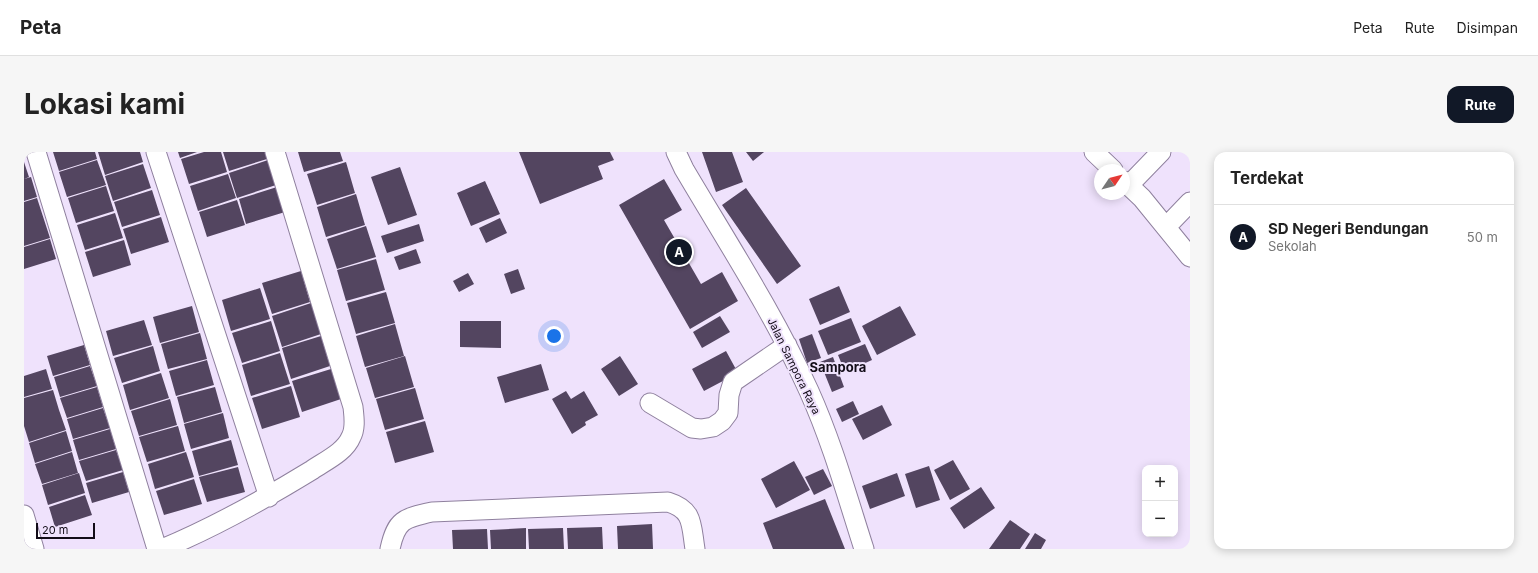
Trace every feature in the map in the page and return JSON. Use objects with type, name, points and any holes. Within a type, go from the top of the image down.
[{"type":"street","points":[[36,152],[157,549]]},
{"type":"street","points":[[156,152],[269,497]]},
{"type":"street","points":[[162,549],[194,535],[269,497],[339,452],[351,438],[354,425],[353,407],[275,152]]},
{"type":"street","name":"Jalan Sampora Raya","points":[[676,152],[684,169],[787,345],[810,392],[828,437],[864,549]]},
{"type":"street","points":[[1094,152],[1107,164]]},
{"type":"street","points":[[1130,179],[1161,152]]},
{"type":"street","points":[[1130,187],[1142,198],[1190,257]]},
{"type":"street","points":[[1166,227],[1190,202]]},
{"type":"street","points":[[650,403],[692,428],[701,429],[713,427],[722,421],[728,413],[729,395],[733,382],[787,345]]},
{"type":"street","points":[[390,549],[393,535],[398,526],[412,516],[432,512],[668,502],[678,505],[690,518],[695,549]]},
{"type":"street","points":[[24,515],[34,549]]},
{"type":"building","points":[[53,152],[95,152],[97,159],[59,171]]},
{"type":"building","points":[[98,152],[140,152],[143,162],[105,175]]},
{"type":"building","points":[[178,152],[197,152],[180,158]]},
{"type":"building","points":[[204,152],[221,152],[227,172],[189,184],[181,159]]},
{"type":"building","points":[[223,152],[265,152],[267,159],[229,171]]},
{"type":"building","points":[[298,152],[340,152],[343,161],[304,172]]},
{"type":"building","points":[[519,152],[610,152],[614,160],[598,166],[603,179],[540,204]]},
{"type":"building","points":[[702,152],[732,152],[743,182],[716,192]]},
{"type":"building","points":[[746,152],[764,152],[753,161]]},
{"type":"building","points":[[97,160],[106,185],[67,197],[59,172]]},
{"type":"building","points":[[268,160],[276,185],[237,198],[229,173]]},
{"type":"building","points":[[24,162],[29,177],[24,179]]},
{"type":"building","points":[[346,162],[355,193],[317,205],[307,174]]},
{"type":"building","points":[[143,164],[151,188],[113,201],[105,176]]},
{"type":"building","points":[[400,167],[417,215],[388,225],[371,177]]},
{"type":"building","points":[[228,174],[236,198],[198,211],[190,186]]},
{"type":"building","points":[[31,177],[37,197],[24,201],[24,179]]},
{"type":"building","points":[[664,179],[682,210],[664,220],[701,284],[722,272],[738,301],[690,329],[619,205]]},
{"type":"building","points":[[485,181],[500,214],[471,226],[457,193]]},
{"type":"building","points":[[106,186],[114,211],[76,223],[68,198]]},
{"type":"building","points":[[277,187],[285,212],[246,224],[239,199]]},
{"type":"building","points":[[746,188],[801,266],[777,284],[722,205]]},
{"type":"building","points":[[152,190],[160,215],[122,227],[114,202]]},
{"type":"building","points":[[356,194],[365,225],[326,237],[317,207]]},
{"type":"building","points":[[37,198],[50,238],[24,246],[24,202]]},
{"type":"building","points":[[237,200],[245,225],[207,237],[199,212]]},
{"type":"building","points":[[115,213],[123,238],[85,250],[77,225]]},
{"type":"building","points":[[161,217],[169,242],[131,254],[123,229]]},
{"type":"building","points":[[500,218],[507,233],[486,243],[479,228]]},
{"type":"building","points":[[419,224],[424,241],[387,253],[381,236]]},
{"type":"building","points":[[366,226],[376,257],[337,269],[327,239]]},
{"type":"building","points":[[50,239],[56,259],[24,269],[24,247]]},
{"type":"building","points":[[124,240],[131,265],[93,277],[85,252]]},
{"type":"building","points":[[416,249],[421,263],[399,270],[394,257]]},
{"type":"building","points":[[376,259],[385,290],[346,301],[337,270]]},
{"type":"building","points":[[518,269],[525,289],[511,294],[504,274]]},
{"type":"building","points":[[301,271],[310,302],[272,314],[262,283]]},
{"type":"building","points":[[468,273],[474,284],[459,292],[453,281]]},
{"type":"building","points":[[839,286],[850,312],[820,325],[809,299]]},
{"type":"building","points":[[260,288],[270,319],[231,331],[222,300]]},
{"type":"building","points":[[386,292],[395,323],[356,334],[347,303]]},
{"type":"building","points":[[311,303],[321,334],[282,347],[272,316]]},
{"type":"building","points":[[192,306],[199,332],[160,343],[153,317]]},
{"type":"building","points":[[900,306],[916,335],[877,355],[862,326]]},
{"type":"building","points":[[720,316],[730,332],[702,348],[693,332]]},
{"type":"building","points":[[851,318],[861,342],[828,355],[818,331]]},
{"type":"building","points":[[144,320],[152,345],[113,356],[106,331]]},
{"type":"building","points":[[271,321],[280,351],[242,363],[232,333]]},
{"type":"building","points":[[460,321],[501,321],[501,348],[460,347]]},
{"type":"building","points":[[395,324],[404,356],[365,367],[356,336]]},
{"type":"building","points":[[200,333],[207,359],[168,369],[161,344]]},
{"type":"building","points":[[812,334],[821,358],[807,363],[799,339]]},
{"type":"building","points":[[321,336],[330,366],[291,379],[282,348]]},
{"type":"building","points":[[865,344],[872,360],[845,372],[838,355]]},
{"type":"building","points":[[84,345],[90,365],[53,376],[47,356]]},
{"type":"building","points":[[153,346],[160,371],[122,383],[114,358]]},
{"type":"building","points":[[726,351],[738,373],[704,391],[692,369]]},
{"type":"building","points":[[280,353],[290,384],[251,396],[242,365]]},
{"type":"building","points":[[405,356],[414,387],[375,398],[366,368]]},
{"type":"building","points":[[620,356],[638,384],[619,396],[601,369]]},
{"type":"building","points":[[833,357],[844,387],[832,392],[820,362]]},
{"type":"building","points":[[207,360],[214,385],[176,396],[169,371]]},
{"type":"building","points":[[541,364],[549,390],[505,403],[497,377]]},
{"type":"building","points":[[90,366],[97,386],[60,397],[54,377]]},
{"type":"building","points":[[46,369],[52,389],[24,397],[24,376]]},
{"type":"building","points":[[331,369],[341,399],[302,412],[292,381]]},
{"type":"building","points":[[161,373],[169,398],[130,410],[123,385]]},
{"type":"building","points":[[291,386],[300,417],[262,429],[252,398]]},
{"type":"building","points":[[97,387],[103,407],[67,418],[60,398]]},
{"type":"building","points":[[215,387],[222,412],[184,423],[177,397]]},
{"type":"building","points":[[415,388],[424,419],[385,430],[376,399]]},
{"type":"building","points":[[53,390],[59,410],[24,421],[24,398]]},
{"type":"building","points":[[566,391],[571,399],[584,391],[598,415],[585,422],[586,425],[572,434],[552,399]]},
{"type":"building","points":[[170,399],[177,425],[139,436],[131,411]]},
{"type":"building","points":[[853,401],[859,414],[842,422],[836,409]]},
{"type":"building","points":[[882,405],[892,425],[863,440],[852,419]]},
{"type":"building","points":[[103,408],[110,428],[73,439],[67,419]]},
{"type":"building","points":[[59,410],[66,430],[29,442],[24,421]]},
{"type":"building","points":[[223,413],[229,438],[191,449],[184,424]]},
{"type":"building","points":[[425,421],[434,452],[395,463],[386,432]]},
{"type":"building","points":[[178,426],[185,451],[147,462],[139,437]]},
{"type":"building","points":[[110,429],[116,449],[79,460],[73,440]]},
{"type":"building","points":[[66,431],[72,451],[35,463],[29,443]]},
{"type":"building","points":[[231,440],[238,465],[199,476],[192,451]]},
{"type":"building","points":[[116,450],[123,470],[86,481],[79,461]]},
{"type":"building","points":[[72,452],[78,473],[42,484],[35,464]]},
{"type":"building","points":[[186,452],[194,477],[155,489],[148,464]]},
{"type":"building","points":[[953,460],[970,489],[950,500],[934,470]]},
{"type":"building","points":[[794,461],[810,490],[776,508],[761,479]]},
{"type":"building","points":[[929,466],[940,500],[916,508],[905,474]]},
{"type":"building","points":[[238,467],[245,492],[207,502],[199,477]]},
{"type":"building","points":[[823,469],[832,486],[814,495],[805,477]]},
{"type":"building","points":[[123,472],[129,492],[92,503],[86,483]]},
{"type":"building","points":[[79,473],[85,493],[48,505],[42,485]]},
{"type":"building","points":[[897,473],[905,496],[870,509],[862,486]]},
{"type":"building","points":[[194,479],[202,504],[164,515],[156,491]]},
{"type":"building","points":[[981,487],[995,508],[964,529],[950,508]]},
{"type":"building","points":[[85,495],[92,515],[55,527],[49,507]]},
{"type":"building","points":[[825,499],[845,549],[773,549],[763,523]]},
{"type":"building","points":[[1010,520],[1030,534],[1020,549],[989,549]]},
{"type":"building","points":[[652,524],[653,549],[618,549],[617,526]]},
{"type":"building","points":[[602,527],[603,549],[568,549],[567,528]]},
{"type":"building","points":[[526,528],[526,549],[491,549],[490,530]]},
{"type":"building","points":[[563,528],[564,549],[529,549],[528,529]]},
{"type":"building","points":[[487,529],[488,549],[453,549],[452,530]]},
{"type":"building","points":[[1035,533],[1046,540],[1041,549],[1025,549]]},
{"type":"place","name":"SD Negeri Bendungan","points":[[679,252]]},
{"type":"district","name":"Sampora","points":[[838,367]]}]
